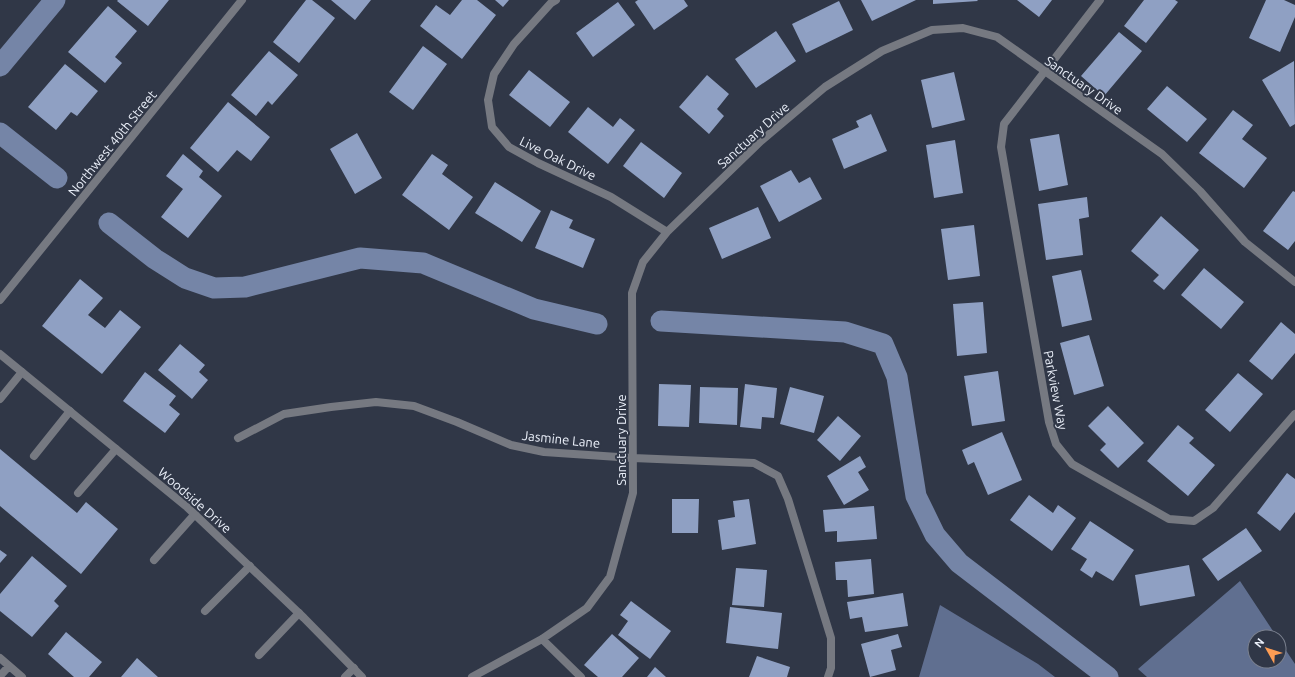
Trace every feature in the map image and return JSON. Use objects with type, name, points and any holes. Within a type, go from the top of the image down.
[{"type":"street","name":"Northwest 40th Street","points":[[0,300],[242,0]]},
{"type":"street","name":"Live Oak Drive","points":[[556,0],[514,44],[494,74],[488,100],[492,127],[509,147],[538,163],[611,197],[667,232]]},
{"type":"street","name":"Parkview Way","points":[[1100,0],[1004,124],[1001,147],[1049,422],[1056,444],[1072,464],[1169,519],[1194,521],[1213,508],[1295,414]]},
{"type":"street","name":"Sanctuary Drive","points":[[472,677],[542,639],[587,608],[610,577],[633,493],[632,292],[643,262],[667,232],[760,142],[825,87],[890,48],[932,30],[963,28],[997,37],[1162,154],[1200,192],[1245,242],[1295,282]]},
{"type":"street","name":"Woodside Drive","points":[[0,354],[195,514],[300,613],[362,677]]},
{"type":"street","points":[[0,399],[22,372]]},
{"type":"street","name":"Jasmine Lane","points":[[238,438],[284,414],[376,402],[414,406],[458,422],[510,445],[544,452],[633,458],[754,463],[778,476],[788,499],[831,638],[832,668],[828,677]]},
{"type":"street","points":[[34,456],[70,411]]},
{"type":"street","points":[[78,493],[116,449]]},
{"type":"street","points":[[154,560],[195,514]]},
{"type":"street","points":[[205,611],[250,566]]},
{"type":"street","points":[[259,655],[300,613]]},
{"type":"street","points":[[542,639],[580,677]]},
{"type":"street","points":[[0,658],[22,677]]},
{"type":"street","points":[[0,676],[9,666]]},
{"type":"street","points":[[345,677],[354,668]]},
{"type":"shaded area","points":[[1240,581],[1272,629],[1247,629],[1247,669],[1287,669],[1287,652],[1295,664],[1295,677],[1147,677],[1138,669]]},
{"type":"shaded area","points":[[940,605],[1038,664],[1055,677],[919,677]]},
{"type":"building","points":[[169,0],[148,26],[117,1]]},
{"type":"building","points":[[306,0],[312,0],[335,18],[299,63],[273,42]]},
{"type":"building","points":[[331,0],[371,0],[355,20]]},
{"type":"building","points":[[462,0],[477,0],[496,15],[462,59],[420,26],[436,5],[450,15]]},
{"type":"building","points":[[495,0],[509,0],[503,7]]},
{"type":"building","points":[[638,0],[684,0],[688,6],[654,30],[635,2]]},
{"type":"building","points":[[861,0],[916,0],[872,21]]},
{"type":"building","points":[[933,0],[977,0],[978,1],[933,4]]},
{"type":"building","points":[[1017,0],[1052,0],[1039,17]]},
{"type":"building","points":[[1144,0],[1175,0],[1178,2],[1146,43],[1124,26]]},
{"type":"building","points":[[1266,0],[1284,0],[1295,5],[1295,17],[1280,52],[1249,38]]},
{"type":"building","points":[[839,1],[853,30],[806,53],[792,24]]},
{"type":"building","points":[[618,2],[635,25],[593,57],[576,33]]},
{"type":"building","points":[[108,6],[137,31],[115,57],[122,63],[105,83],[68,52]]},
{"type":"building","points":[[776,31],[796,61],[756,88],[735,59]]},
{"type":"building","points":[[1119,32],[1142,51],[1104,96],[1081,76]]},
{"type":"building","points":[[423,46],[447,64],[413,110],[389,92]]},
{"type":"building","points":[[269,51],[298,75],[272,105],[268,101],[256,116],[231,95]]},
{"type":"building","points":[[1294,61],[1295,124],[1290,127],[1262,80]]},
{"type":"building","points":[[65,64],[98,91],[77,116],[71,112],[56,130],[28,107]]},
{"type":"building","points":[[529,70],[570,102],[550,127],[509,95]]},
{"type":"building","points":[[954,72],[965,120],[932,128],[921,80]]},
{"type":"building","points":[[707,75],[729,94],[717,109],[724,116],[709,134],[679,107]]},
{"type":"building","points":[[1167,86],[1207,119],[1187,142],[1147,109]]},
{"type":"building","points":[[228,102],[270,137],[251,161],[237,150],[218,172],[190,148]]},
{"type":"building","points":[[588,107],[613,127],[620,118],[635,130],[608,164],[568,132]]},
{"type":"building","points":[[1233,110],[1253,125],[1242,139],[1267,158],[1244,188],[1199,153]]},
{"type":"building","points":[[871,114],[887,151],[844,169],[832,139],[859,127],[856,121]]},
{"type":"building","points":[[357,133],[382,178],[355,194],[330,149]]},
{"type":"building","points":[[1059,134],[1068,185],[1039,191],[1030,139]]},
{"type":"building","points":[[955,140],[963,193],[934,198],[926,145]]},
{"type":"building","points":[[641,142],[682,173],[664,198],[623,166]]},
{"type":"building","points":[[183,154],[203,171],[199,177],[222,196],[188,238],[161,217],[183,189],[166,176]]},
{"type":"building","points":[[432,154],[448,165],[442,174],[473,197],[449,230],[402,195]]},
{"type":"building","points":[[791,170],[799,183],[810,177],[822,199],[779,222],[760,186]]},
{"type":"building","points":[[495,182],[541,211],[522,242],[475,213]]},
{"type":"building","points":[[1293,191],[1295,192],[1295,241],[1288,250],[1263,231]]},
{"type":"building","points":[[1087,197],[1089,217],[1079,219],[1083,255],[1046,260],[1038,204]]},
{"type":"building","points":[[758,207],[771,238],[722,259],[709,228]]},
{"type":"building","points":[[551,210],[573,220],[569,228],[595,239],[583,268],[535,248]]},
{"type":"building","points":[[1161,216],[1199,250],[1164,290],[1153,281],[1159,275],[1131,251]]},
{"type":"building","points":[[974,225],[980,276],[948,280],[941,229]]},
{"type":"building","points":[[1204,268],[1244,302],[1221,329],[1181,295]]},
{"type":"building","points":[[1081,270],[1092,320],[1062,327],[1052,276]]},
{"type":"building","points":[[80,279],[103,298],[88,315],[105,328],[120,310],[141,327],[102,374],[42,326]]},
{"type":"building","points":[[983,302],[987,353],[957,356],[953,304]]},
{"type":"building","points":[[1281,322],[1295,334],[1295,353],[1272,380],[1249,361]]},
{"type":"building","points":[[1089,335],[1104,386],[1074,395],[1060,343]]},
{"type":"building","points":[[180,344],[205,365],[199,372],[208,380],[192,399],[158,370]]},
{"type":"building","points":[[998,371],[1005,421],[972,426],[964,376]]},
{"type":"building","points":[[145,372],[176,396],[169,405],[180,414],[165,433],[123,401]]},
{"type":"building","points":[[1238,373],[1263,394],[1230,432],[1205,410]]},
{"type":"building","points":[[659,384],[691,385],[689,427],[658,426]]},
{"type":"building","points":[[745,384],[777,388],[774,418],[762,417],[761,429],[740,427]]},
{"type":"building","points":[[700,387],[738,388],[737,425],[699,423]]},
{"type":"building","points":[[790,387],[824,396],[814,433],[780,424]]},
{"type":"building","points":[[1108,406],[1144,443],[1118,468],[1100,450],[1106,444],[1088,426]]},
{"type":"building","points":[[838,416],[861,436],[840,461],[817,440]]},
{"type":"building","points":[[1178,425],[1194,438],[1189,443],[1215,465],[1188,496],[1147,461]]},
{"type":"building","points":[[1002,432],[1022,480],[988,495],[974,462],[968,465],[962,450]]},
{"type":"building","points":[[0,449],[77,513],[86,502],[118,529],[81,574],[0,506]]},
{"type":"building","points":[[860,456],[866,467],[858,472],[869,490],[844,505],[827,476]]},
{"type":"building","points":[[1287,473],[1295,479],[1295,512],[1280,531],[1257,513]]},
{"type":"building","points":[[1029,495],[1053,513],[1058,505],[1076,518],[1052,551],[1010,520]]},
{"type":"building","points":[[672,499],[699,499],[698,533],[672,533]]},
{"type":"building","points":[[749,499],[756,544],[722,550],[718,520],[735,517],[733,501]]},
{"type":"building","points":[[874,506],[877,539],[837,542],[837,531],[825,532],[823,510]]},
{"type":"building","points":[[1090,521],[1134,550],[1113,581],[1096,571],[1092,578],[1080,570],[1087,559],[1071,549]]},
{"type":"building","points":[[1246,528],[1262,551],[1218,581],[1202,559]]},
{"type":"building","points":[[0,550],[7,555],[0,563]]},
{"type":"building","points":[[32,556],[67,586],[54,601],[59,606],[32,637],[0,611],[0,594]]},
{"type":"building","points":[[871,559],[874,594],[848,597],[847,580],[836,580],[835,562]]},
{"type":"building","points":[[1189,565],[1195,596],[1140,606],[1135,575]]},
{"type":"building","points":[[736,568],[767,570],[764,607],[732,605]]},
{"type":"building","points":[[903,593],[908,626],[865,632],[862,617],[850,619],[847,602]]},
{"type":"building","points":[[631,601],[671,631],[650,659],[618,635],[628,621],[620,615]]},
{"type":"building","points":[[730,607],[782,613],[778,649],[726,643]]},
{"type":"building","points":[[66,632],[102,662],[89,677],[74,677],[48,654]]},
{"type":"building","points":[[612,634],[639,658],[622,677],[598,677],[584,665]]},
{"type":"building","points":[[898,634],[902,647],[891,650],[896,670],[870,677],[861,644]]},
{"type":"building","points":[[757,656],[790,667],[787,677],[749,677]]},
{"type":"building","points":[[137,658],[158,677],[121,677]]},
{"type":"building","points":[[655,667],[666,677],[647,677]]},
{"type":"waterway","points":[[0,66],[55,0]]},
{"type":"waterway","points":[[0,133],[57,178]]},
{"type":"waterway","points":[[109,223],[155,259],[185,278],[214,288],[245,287],[360,258],[423,263],[534,309],[597,324]]},
{"type":"waterway","points":[[661,321],[845,332],[883,344],[897,377],[916,496],[935,535],[959,563],[1108,677]]}]
